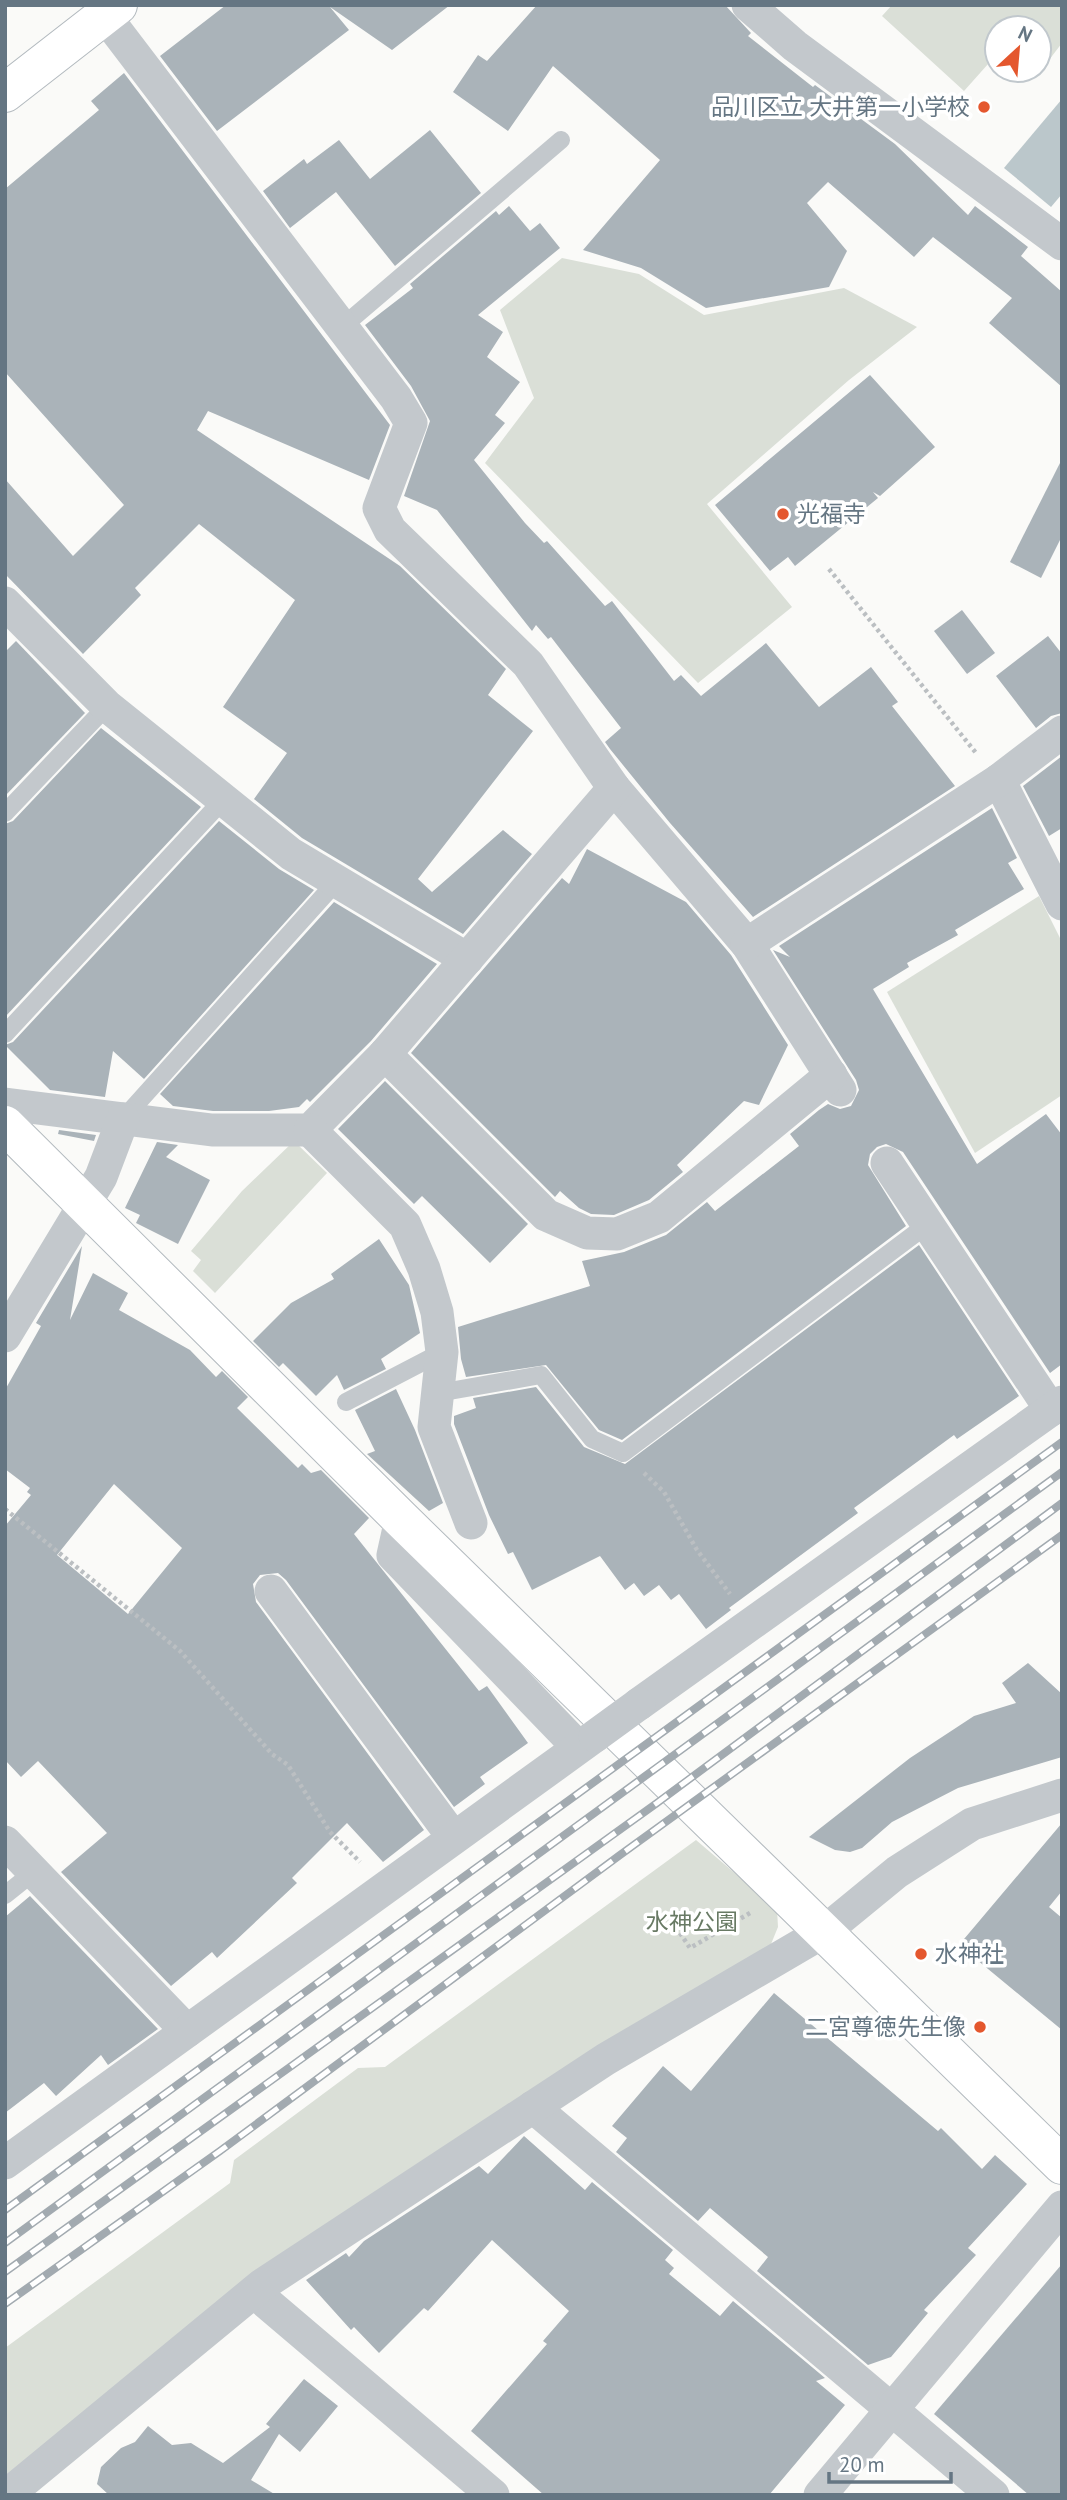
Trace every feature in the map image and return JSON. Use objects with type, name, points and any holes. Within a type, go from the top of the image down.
[{"type":"street","points":[[748,5],[795,46],[1062,244]]},
{"type":"street","points":[[5,93],[112,11],[396,398],[411,423],[379,508],[390,530],[528,664],[614,788],[747,944],[835,1082],[660,1217],[617,1234],[587,1233],[545,1216],[385,1054]]},
{"type":"street","points":[[5,603],[107,706],[290,854],[467,958]]},
{"type":"street","points":[[747,944],[999,780],[1062,732]]},
{"type":"street","points":[[999,780],[1062,904]]},
{"type":"street","points":[[310,1130],[385,1054],[614,788]]},
{"type":"street","points":[[5,1104],[212,1130],[310,1130],[405,1225],[437,1312],[442,1352],[434,1427],[471,1523]]},
{"type":"street","points":[[5,1336],[101,1177],[123,1119]]},
{"type":"street","points":[[5,1125],[85,1201],[401,1519],[1062,2165]]},
{"type":"street","points":[[5,2163],[586,1741],[1056,1406],[887,1163]]},
{"type":"street","points":[[401,1519],[393,1555],[586,1741]]},
{"type":"street","points":[[271,1591],[453,1837]]},
{"type":"street","points":[[12,2493],[254,2292],[606,2060],[825,1931],[897,1872],[972,1824],[1062,1795]]},
{"type":"street","points":[[5,1842],[187,2031]]},
{"type":"street","points":[[533,2108],[993,2495]]},
{"type":"street","points":[[820,2495],[1062,2207]]},
{"type":"street","points":[[254,2292],[493,2495]]},
{"type":"lane","points":[[342,327],[561,140]]},
{"type":"lane","points":[[5,813],[107,706]]},
{"type":"lane","points":[[5,1034],[223,800]]},
{"type":"lane","points":[[123,1119],[337,881]]},
{"type":"lane","points":[[438,1393],[541,1375],[592,1439],[624,1452],[928,1224]]},
{"type":"lane","points":[[346,1402],[442,1352]]},
{"type":"lane","points":[[5,1895],[35,1871]]},
{"type":"path","points":[[829,569],[999,780]]},
{"type":"path","points":[[624,1452],[664,1492],[698,1550],[752,1624]]},
{"type":"path","points":[[5,1509],[180,1651],[262,1744],[288,1765],[330,1832],[358,1858],[377,1893]]},
{"type":"path","points":[[680,1933],[690,1948],[751,1913]]},
{"type":"green space","points":[[892,5],[1062,5],[1062,43],[1053,55],[1053,14],[983,14],[983,70],[964,91],[882,16]]},
{"type":"green space","points":[[562,258],[639,274],[704,315],[844,288],[917,327],[849,380],[707,504],[792,607],[698,683],[485,463],[534,398],[500,310]]},
{"type":"green space","points":[[1039,896],[1062,942],[1062,1095],[975,1153],[887,992]]},
{"type":"green space","points":[[294,1141],[327,1173],[215,1293],[193,1271],[201,1260],[191,1251],[242,1191]]},
{"type":"green space","name":"水神公園","points":[[696,1840],[777,1909],[778,1927],[769,1949],[5,2478],[5,2348],[230,2183],[234,2160],[358,2068],[385,2067]]},
{"type":"shaded area","points":[[1062,99],[1062,194],[1051,207],[1004,168]]},
{"type":"building","points":[[226,5],[450,5],[392,50],[330,7],[349,30],[217,131],[160,56]]},
{"type":"building","points":[[537,5],[725,5],[751,33],[748,36],[813,87],[815,85],[895,144],[968,215],[975,206],[1028,247],[1021,256],[1062,292],[1062,387],[989,323],[1012,298],[933,237],[914,257],[828,182],[807,203],[847,251],[829,287],[706,308],[641,268],[583,250],[660,160],[553,66],[508,131],[453,92],[478,55],[487,61]]},
{"type":"building","points":[[124,73],[390,425],[369,480],[208,411],[197,430],[400,566],[506,669],[488,695],[533,731],[418,879],[432,892],[503,830],[532,854],[463,934],[302,838],[254,799],[287,753],[223,707],[295,600],[199,524],[135,588],[141,595],[83,654],[5,574],[5,479],[73,556],[124,505],[5,372],[5,189],[99,110],[91,101]]},
{"type":"building","points":[[430,130],[481,193],[395,266],[336,192],[290,228],[263,191],[304,159],[307,164],[339,140],[370,179]]},
{"type":"building","points":[[509,206],[530,231],[540,223],[560,248],[478,315],[503,332],[487,357],[520,382],[495,415],[505,423],[474,460],[525,523],[544,543],[547,541],[605,606],[612,601],[674,681],[681,675],[701,696],[766,643],[819,707],[871,667],[898,702],[892,706],[955,786],[753,917],[670,823],[610,749],[605,742],[621,728],[551,637],[548,639],[536,625],[532,631],[437,510],[404,496],[430,421],[411,386],[365,325],[413,288],[410,284],[496,211],[499,215]]},
{"type":"building","points":[[870,375],[935,447],[880,496],[873,492],[878,498],[795,566],[788,557],[770,571],[715,505]]},
{"type":"building","points":[[1062,459],[1062,536],[1041,578],[1010,562]]},
{"type":"building","points":[[962,610],[995,653],[967,674],[934,631]]},
{"type":"building","points":[[1048,636],[1062,654],[1062,713],[1051,716],[1036,728],[996,676]]},
{"type":"building","points":[[16,641],[85,713],[5,796],[5,652]]},
{"type":"building","points":[[101,728],[201,807],[5,1017],[5,824],[13,821]]},
{"type":"building","points":[[1062,756],[1062,828],[1049,836],[1023,786]]},
{"type":"building","points":[[992,808],[1017,858],[1008,863],[1024,889],[955,930],[958,935],[907,963],[909,967],[873,989],[977,1164],[1046,1114],[1062,1135],[1062,1364],[1050,1373],[903,1152],[886,1144],[877,1147],[870,1154],[868,1165],[906,1226],[622,1440],[599,1430],[546,1365],[466,1377],[458,1327],[590,1286],[582,1261],[624,1252],[666,1235],[707,1202],[715,1211],[799,1146],[790,1134],[819,1110],[828,1104],[840,1109],[851,1106],[859,1090],[856,1080],[773,950],[790,957],[779,946]]},
{"type":"building","points":[[219,821],[279,869],[314,890],[144,1079],[113,1051],[105,1097],[50,1090],[5,1045],[13,1042]]},
{"type":"building","points":[[587,849],[686,902],[731,955],[788,1045],[759,1105],[744,1101],[677,1165],[683,1172],[649,1200],[614,1215],[591,1214],[579,1208],[560,1191],[555,1197],[411,1053],[562,878],[569,884]]},
{"type":"building","points":[[334,902],[437,964],[371,1041],[310,1102],[307,1099],[299,1107],[269,1111],[213,1111],[173,1106],[160,1094]]},
{"type":"building","points":[[385,1081],[528,1224],[490,1263],[422,1196],[414,1204],[338,1129]]},
{"type":"building","points":[[59,1130],[96,1135],[94,1141],[58,1134]]},
{"type":"building","points":[[157,1142],[178,1145],[166,1157],[210,1180],[178,1244],[136,1223],[140,1215],[125,1208]]},
{"type":"building","points":[[379,1239],[409,1285],[420,1333],[381,1359],[386,1369],[344,1390],[337,1375],[316,1396],[283,1363],[279,1367],[253,1341],[291,1303],[334,1279],[331,1274]]},
{"type":"building","points":[[919,1245],[1019,1396],[957,1439],[954,1435],[854,1508],[858,1513],[729,1608],[731,1610],[706,1629],[679,1594],[671,1600],[659,1585],[644,1596],[634,1583],[625,1590],[600,1556],[532,1590],[513,1552],[508,1554],[489,1515],[454,1424],[454,1416],[476,1408],[473,1398],[536,1387],[584,1447],[625,1464]]},
{"type":"building","points":[[82,1246],[70,1320],[93,1273],[128,1293],[119,1310],[190,1350],[216,1377],[222,1371],[248,1397],[237,1408],[298,1468],[302,1464],[311,1473],[321,1470],[369,1518],[354,1534],[479,1691],[487,1686],[528,1743],[480,1777],[485,1784],[454,1807],[286,1580],[278,1573],[260,1575],[253,1584],[256,1602],[424,1830],[383,1862],[347,1823],[292,1878],[297,1883],[217,1958],[212,1952],[171,1986],[61,1872],[107,1833],[38,1761],[21,1777],[5,1760],[5,1526],[31,1495],[27,1492],[30,1488],[5,1469],[5,1390],[41,1326],[36,1323]],"holes":[[[114,1484],[182,1548],[128,1614],[57,1555]]]},
{"type":"building","points":[[396,1389],[443,1503],[429,1511],[367,1454],[375,1451],[355,1410]]},
{"type":"building","points":[[1028,1663],[1062,1694],[1062,1757],[958,1788],[892,1822],[862,1848],[850,1852],[835,1850],[809,1837],[910,1758],[974,1716],[1016,1703],[1002,1683]]},
{"type":"building","points":[[1062,1823],[1062,1891],[1049,1907],[1062,1918],[1062,2030],[959,1945]]},
{"type":"building","points":[[30,1896],[158,2029],[108,2065],[101,2055],[56,2096],[44,2083],[5,2113],[5,1917]]},
{"type":"building","points":[[774,1993],[938,2131],[941,2128],[982,2169],[995,2155],[1027,2184],[968,2248],[976,2255],[924,2310],[928,2313],[891,2357],[868,2365],[757,2271],[768,2257],[710,2208],[698,2221],[616,2152],[627,2138],[612,2126],[663,2066],[691,2091]]},
{"type":"building","points":[[524,2136],[585,2190],[592,2182],[673,2250],[665,2260],[674,2268],[669,2274],[720,2316],[733,2301],[825,2378],[816,2381],[845,2405],[769,2495],[544,2495],[471,2431],[547,2344],[543,2341],[569,2311],[492,2240],[428,2311],[424,2308],[379,2353],[354,2327],[351,2330],[306,2280],[346,2253],[349,2257],[364,2241],[479,2166],[488,2174]]},
{"type":"building","points":[[1062,2264],[1062,2495],[1029,2495],[934,2414]]},
{"type":"building","points":[[304,2379],[338,2406],[300,2452],[279,2434],[251,2480],[276,2495],[109,2495],[97,2484],[101,2467],[121,2448],[135,2442],[148,2426],[172,2445],[191,2443],[223,2463],[270,2427],[266,2424]]},
{"type":"railway","points":[[5,2210],[1062,1442]]},
{"type":"railway","points":[[5,2243],[1062,1472]]},
{"type":"railway","points":[[5,2272],[657,1803],[1062,1503]]},
{"type":"railway","points":[[5,2304],[220,2151],[620,1855],[1062,1535]]},
{"type":"place","name":"品川区立 大井第一小学校","points":[[984,107]]},
{"type":"place","name":"光福寺","points":[[783,514]]},
{"type":"place","name":"水神社","points":[[921,1954]]},
{"type":"place","name":"二宮尊徳先生像","points":[[980,2027]]}]
